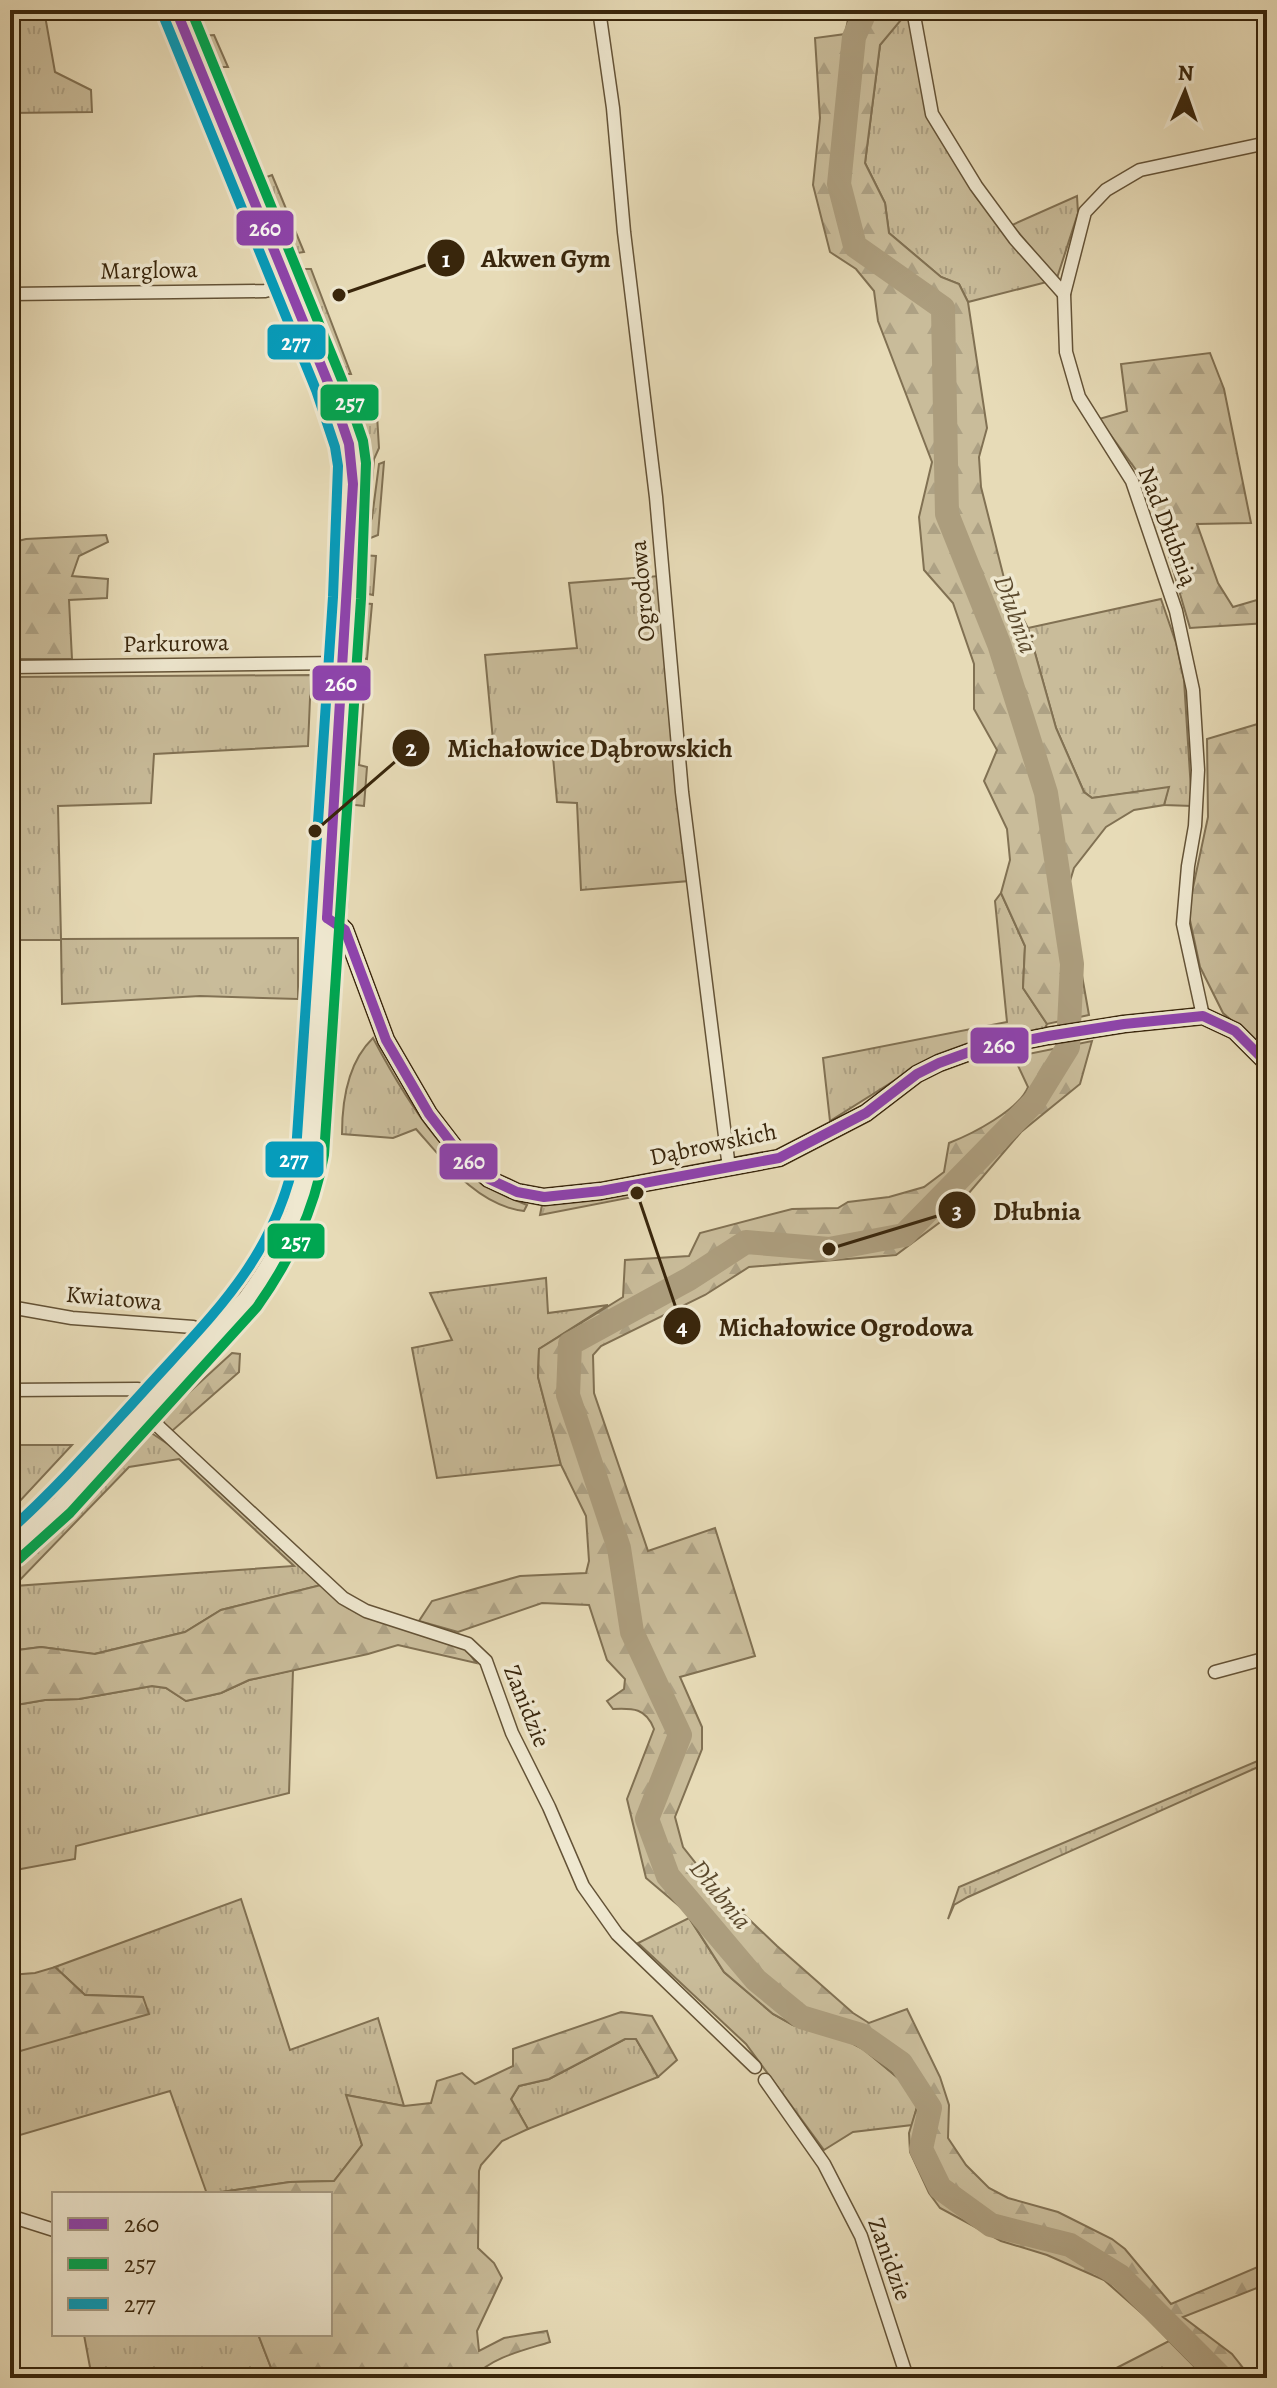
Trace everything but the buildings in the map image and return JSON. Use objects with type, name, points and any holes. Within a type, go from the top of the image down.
[{"type":"main road","points":[[10,1549],[60,1504],[148,1409],[212,1338],[266,1271],[287,1234],[302,1191],[311,1139],[343,663],[352,465],[343,423],[176,11]]},
{"type":"main road","name":"Dąbrowskich","points":[[327,918],[345,930],[386,1040],[402,1072],[459,1153],[489,1179],[517,1192],[544,1197],[601,1191],[779,1158],[866,1113],[917,1074],[972,1051],[1092,1028],[1203,1016]]},
{"type":"main road","points":[[1203,1016],[1235,1031],[1267,1063]]},
{"type":"street","name":"Ogrodowa","points":[[599,10],[613,108],[656,497],[682,792],[729,1168]]},
{"type":"street","points":[[913,10],[932,114],[976,186],[1015,239],[1064,294]]},
{"type":"street","name":"Nad Dłubnią","points":[[1203,1016],[1183,924],[1195,826],[1198,770],[1193,690],[1176,611],[1132,481],[1079,397],[1066,352],[1064,294],[1085,212],[1106,190],[1140,170],[1267,143]]},
{"type":"street","name":"Marglowa","points":[[10,294],[265,291],[288,285]]},
{"type":"street","name":"Parkurowa","points":[[10,667],[343,663]]},
{"type":"street","name":"Kwiatowa","points":[[10,1307],[72,1318],[193,1327],[212,1338]]},
{"type":"street","points":[[10,1390],[138,1389],[160,1395]]},
{"type":"street","name":"Zanidzie","points":[[148,1409],[159,1427],[343,1598],[366,1611],[468,1644],[486,1661],[512,1733],[549,1807],[583,1886],[617,1934],[755,2067]]},
{"type":"street","points":[[1215,1672],[1267,1658]]},
{"type":"street","name":"Zanidzie","points":[[765,2080],[824,2164],[861,2236],[905,2371],[910,2378]]},
{"type":"street","points":[[10,2216],[52,2229]]},
{"type":"green space","points":[[10,10],[44,10],[55,72],[91,90],[92,112],[10,113]]},
{"type":"green space","points":[[850,10],[899,10],[901,20],[880,45],[865,163],[885,203],[889,233],[941,277],[959,284],[968,302],[987,428],[979,457],[981,487],[1006,586],[1028,628],[1056,728],[1084,792],[1092,798],[1169,787],[1164,805],[1134,810],[1106,827],[1074,868],[1067,891],[1089,1015],[1047,1024],[1023,988],[1025,946],[1001,893],[1010,860],[1007,829],[984,781],[997,750],[974,709],[974,664],[953,603],[924,570],[919,517],[932,462],[878,321],[874,291],[856,269],[830,252],[813,185],[820,118],[815,38],[845,34]]},
{"type":"green space","points":[[899,10],[908,10],[927,117],[976,197],[1047,282],[968,302],[959,284],[941,277],[889,233],[885,203],[865,163],[880,45],[900,20]]},
{"type":"green space","points":[[214,35],[228,67],[213,67],[201,36]]},
{"type":"green space","points":[[272,175],[304,252],[291,254],[261,179]]},
{"type":"green space","points":[[1077,196],[1078,213],[1057,278],[1012,225]]},
{"type":"green space","points":[[311,269],[351,374],[340,374],[335,369],[297,277],[298,272]]},
{"type":"green space","points":[[1210,353],[1224,389],[1251,523],[1197,524],[1218,583],[1233,607],[1267,597],[1267,623],[1190,628],[1149,488],[1099,419],[1127,411],[1121,364]]},
{"type":"green space","points":[[354,385],[355,388],[372,388],[370,416],[377,415],[379,448],[374,459],[369,515],[363,522],[364,456],[344,389]]},
{"type":"green space","points":[[384,462],[378,535],[368,539],[365,534],[372,518],[379,464]]},
{"type":"green space","points":[[106,535],[108,542],[79,556],[72,576],[108,579],[107,598],[69,600],[72,659],[10,659],[10,543],[26,539]]},
{"type":"green space","points":[[361,555],[376,556],[373,595],[359,592]]},
{"type":"green space","points":[[659,576],[663,643],[689,881],[581,890],[577,803],[557,802],[552,745],[494,751],[485,655],[577,648],[569,583]]},
{"type":"green space","points":[[1161,599],[1176,643],[1184,680],[1192,806],[1164,805],[1168,788],[1092,798],[1084,792],[1056,728],[1028,628]]},
{"type":"green space","points":[[359,603],[372,604],[367,659],[356,657]]},
{"type":"green space","points":[[357,667],[366,667],[359,765],[367,767],[364,806],[346,804]]},
{"type":"green space","points":[[311,675],[308,746],[154,754],[151,803],[58,806],[61,939],[298,938],[298,999],[200,996],[62,1004],[61,940],[10,940],[10,677]]},
{"type":"green space","points":[[1261,723],[1267,734],[1267,1051],[1223,1013],[1200,967],[1188,911],[1208,817],[1207,739]]},
{"type":"green space","points":[[345,816],[352,817],[347,910],[341,887]]},
{"type":"green space","points":[[1001,893],[1025,946],[1023,988],[1047,1024],[1044,1030],[973,1044],[929,1059],[830,1121],[823,1058],[1007,1022],[995,901]]},
{"type":"green space","points":[[373,1038],[402,1089],[435,1136],[476,1177],[500,1193],[527,1205],[524,1211],[492,1201],[477,1192],[416,1129],[393,1138],[342,1134],[343,1108],[352,1070]]},
{"type":"green space","points":[[1092,1041],[1080,1084],[1021,1132],[951,1214],[896,1255],[749,1267],[705,1295],[601,1346],[593,1355],[594,1393],[648,1551],[715,1528],[755,1656],[680,1677],[702,1727],[702,1749],[675,1817],[683,1847],[713,1885],[853,2013],[869,2023],[907,2009],[940,2077],[949,2105],[948,2138],[966,2165],[989,2188],[1008,2198],[1058,2212],[1112,2239],[1125,2249],[1171,2304],[1267,2263],[1267,2284],[1183,2317],[1232,2354],[1251,2378],[1198,2378],[1194,2366],[1104,2280],[1047,2255],[1001,2241],[940,2208],[929,2193],[910,2152],[909,2133],[917,2107],[910,2088],[864,2049],[846,2040],[793,2025],[773,2014],[724,1972],[685,1911],[646,1878],[627,1799],[654,1729],[643,1713],[633,1709],[613,1709],[607,1701],[624,1689],[625,1679],[607,1660],[589,1605],[542,1603],[458,1632],[419,1621],[432,1601],[520,1576],[586,1573],[589,1561],[586,1516],[561,1465],[538,1377],[539,1349],[623,1297],[625,1260],[689,1256],[700,1233],[792,1209],[838,1208],[848,1202],[889,1197],[924,1187],[944,1172],[949,1143],[994,1120],[1023,1096],[1028,1087],[1014,1057]]},
{"type":"green space","points":[[633,1193],[633,1197],[540,1215],[542,1205]]},
{"type":"green space","points":[[546,1278],[548,1313],[608,1305],[539,1349],[538,1377],[561,1465],[437,1478],[412,1348],[452,1340],[430,1293]]},
{"type":"green space","points":[[232,1353],[240,1354],[239,1372],[172,1431],[160,1419]]},
{"type":"green space","points":[[147,1430],[190,1459],[321,1585],[221,1610],[185,1632],[94,1654],[41,1647],[10,1651],[10,1563],[63,1519]],"holes":[[[179,1459],[294,1566],[14,1586],[129,1467]]]},
{"type":"green space","points":[[10,1445],[72,1445],[19,1502],[10,1501]]},
{"type":"green space","points":[[321,1585],[348,1608],[464,1646],[476,1663],[398,1645],[249,1680],[221,1693],[186,1701],[166,1688],[152,1686],[79,1699],[45,1700],[10,1706],[10,1651],[41,1647],[95,1654],[185,1632],[221,1610]]},
{"type":"green space","points":[[293,1670],[289,1793],[76,1846],[75,1859],[10,1871],[10,1706],[45,1700],[79,1699],[152,1686],[166,1688],[186,1701],[221,1693],[249,1680]]},
{"type":"green space","points":[[1267,1757],[1267,1763],[968,1897],[954,1905],[948,1919],[959,1887]]},
{"type":"green space","points":[[241,1899],[290,2050],[378,2018],[404,2106],[347,2095],[362,2145],[334,2181],[290,2182],[221,2192],[206,2192],[170,2091],[10,2138],[10,2054],[58,2038],[143,1997],[85,1995],[55,1967]]},
{"type":"green space","points":[[689,1918],[724,1972],[773,2014],[793,2025],[846,2040],[863,2049],[910,2088],[917,2107],[912,2125],[853,2132],[824,2150],[746,2044],[638,1943]]},
{"type":"green space","points":[[55,1967],[85,1995],[143,1997],[149,2014],[10,2054],[10,1975],[35,1973]]},
{"type":"green space","points":[[621,2012],[652,2016],[677,2060],[658,2077],[636,2039],[625,2039],[549,2079],[519,2086],[511,2099],[528,2129],[502,2141],[481,2165],[478,2248],[494,2263],[502,2278],[477,2331],[479,2351],[504,2338],[547,2331],[550,2342],[499,2359],[473,2378],[275,2378],[259,2336],[332,2336],[332,2192],[222,2192],[290,2182],[334,2181],[362,2145],[346,2095],[404,2106],[431,2103],[437,2081],[462,2073],[475,2084],[513,2066],[513,2049]]},
{"type":"green space","points":[[625,2039],[636,2039],[658,2077],[528,2129],[511,2099],[519,2086],[549,2079]]},
{"type":"green space","points":[[84,2336],[259,2336],[275,2378],[92,2378]]},
{"type":"green space","points":[[1169,2341],[1194,2366],[1198,2378],[1097,2378]]},
{"type":"water","points":[[859,10],[874,10],[862,37],[860,63],[845,69],[847,39]]},
{"type":"waterway","points":[[10,11],[21,10]]},
{"type":"waterway","name":"Dłubnia","points":[[866,10],[854,37],[839,184],[855,246],[943,308],[947,514],[999,644],[1046,793],[1072,964],[1068,1047],[1034,1102],[904,1235],[829,1249],[746,1242],[689,1279],[570,1344],[568,1395],[619,1548],[632,1632],[680,1735],[647,1819],[668,1876],[756,1980],[801,2017],[861,2035],[901,2063],[930,2108],[921,2149],[940,2188],[991,2225],[1070,2245],[1120,2276],[1222,2378]]},
{"type":"transit line","name":"260","points":[[176,10],[329,385],[349,444],[353,484],[327,918]]},
{"type":"transit line","name":"257","points":[[19,1559],[70,1513],[257,1307],[299,1235],[314,1196],[324,1155],[361,599],[366,463],[363,441],[342,380],[191,10]]},
{"type":"transit line","name":"277","points":[[10,1530],[93,1447],[237,1284],[273,1224],[296,1152],[333,597],[338,466],[335,447],[316,390],[163,15]]},
{"type":"transit line","name":"260","points":[[327,918],[345,930],[386,1040],[429,1114],[459,1153],[489,1179],[517,1192],[544,1197],[601,1191],[779,1158],[866,1113],[917,1074],[939,1063],[972,1051],[1048,1036],[1203,1016],[1235,1031],[1267,1063]]},
{"type":"place","name":"Akwen Gym","points":[[339,295]]},
{"type":"place","name":"Michałowice Dąbrowskich","points":[[315,831]]},
{"type":"place","name":"Michałowice Ogrodowa","points":[[637,1193]]},
{"type":"place","name":"Dłubnia","points":[[829,1249]]}]
